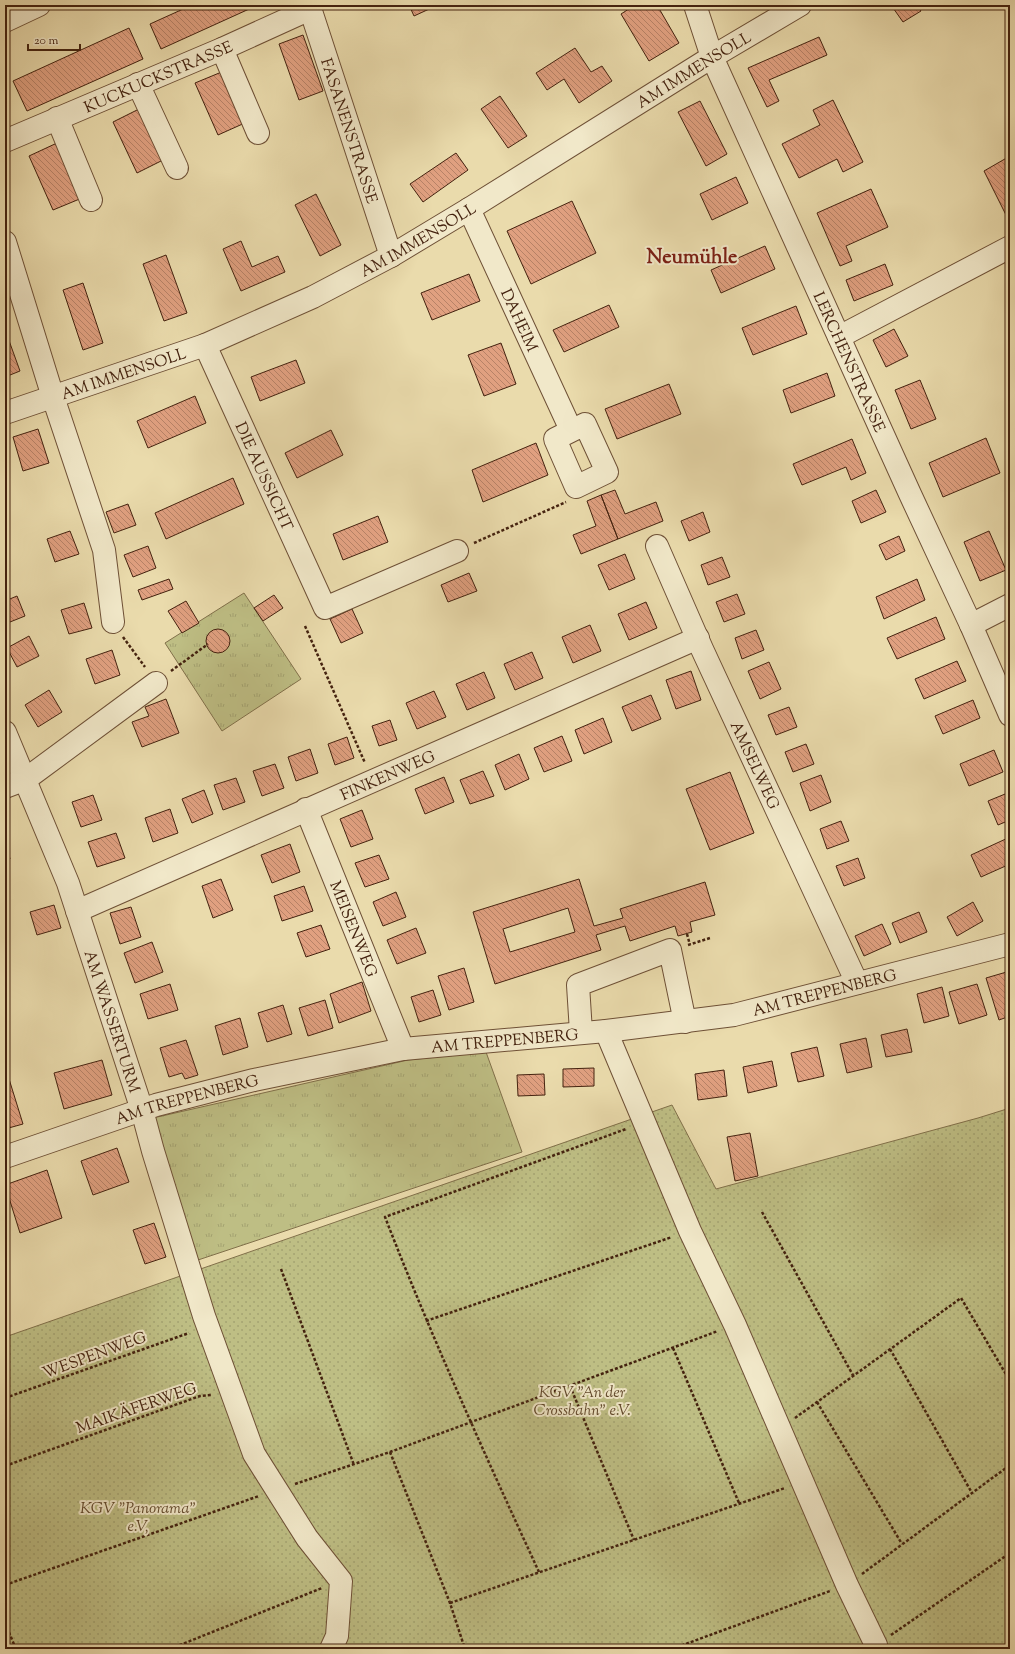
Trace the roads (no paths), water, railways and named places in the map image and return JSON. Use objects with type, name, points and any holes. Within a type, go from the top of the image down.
[{"type":"street","points":[[5,21],[39,5]]},
{"type":"street","name":"LERCHENSTRASSE","points":[[695,5],[712,57],[971,625],[1010,716]]},
{"type":"street","name":"AM IMMENSOLL","points":[[5,412],[206,345],[313,297],[391,256],[712,57],[800,5]]},
{"type":"street","name":"KUCKUCKSTRASSE","points":[[5,140],[222,49],[309,7]]},
{"type":"street","name":"FASANENSTRASSE","points":[[309,7],[391,256]]},
{"type":"street","points":[[222,49],[258,133]]},
{"type":"street","points":[[138,84],[177,168]]},
{"type":"street","points":[[57,118],[91,200]]},
{"type":"street","name":"DAHEIM","points":[[469,209],[571,430]]},
{"type":"street","points":[[5,242],[53,397],[104,550],[113,622]]},
{"type":"street","points":[[839,337],[1010,247]]},
{"type":"street","name":"DIE AUSSICHT","points":[[206,345],[325,608],[457,551]]},
{"type":"street","points":[[585,424],[607,472],[576,487],[555,438],[571,430],[585,424]]},
{"type":"street","name":"AMSELWEG","points":[[657,546],[857,983]]},
{"type":"street","points":[[971,625],[1010,605]]},
{"type":"street","name":"FINKENWEG","points":[[77,911],[306,809],[698,638]]},
{"type":"street","points":[[5,786],[26,779],[156,683]]},
{"type":"street","name":"AM WASSERTURM","points":[[5,732],[26,779],[68,883],[142,1110],[198,1324],[270,1493],[341,1581],[337,1636],[331,1649]]},
{"type":"street","name":"MEISENWEG","points":[[306,809],[403,1049]]},
{"type":"street","name":"AM TREPPENBERG","points":[[5,1157],[142,1110],[254,1080],[403,1049],[581,1032],[606,1031],[734,1016],[1010,944]]},
{"type":"street","points":[[581,1032],[578,985],[670,950],[685,1022]]},
{"type":"street","points":[[606,1031],[690,1231],[735,1325],[846,1585],[876,1645]]},
{"type":"district","name":"Neumühle","points":[[692,256]]},
{"type":"park label","name":"KGV \"An der Crossbahn\" e.V.","points":[[582,1400]]},
{"type":"park label","name":"KGV \"Panorama\" e.V,","points":[[138,1516]]}]
